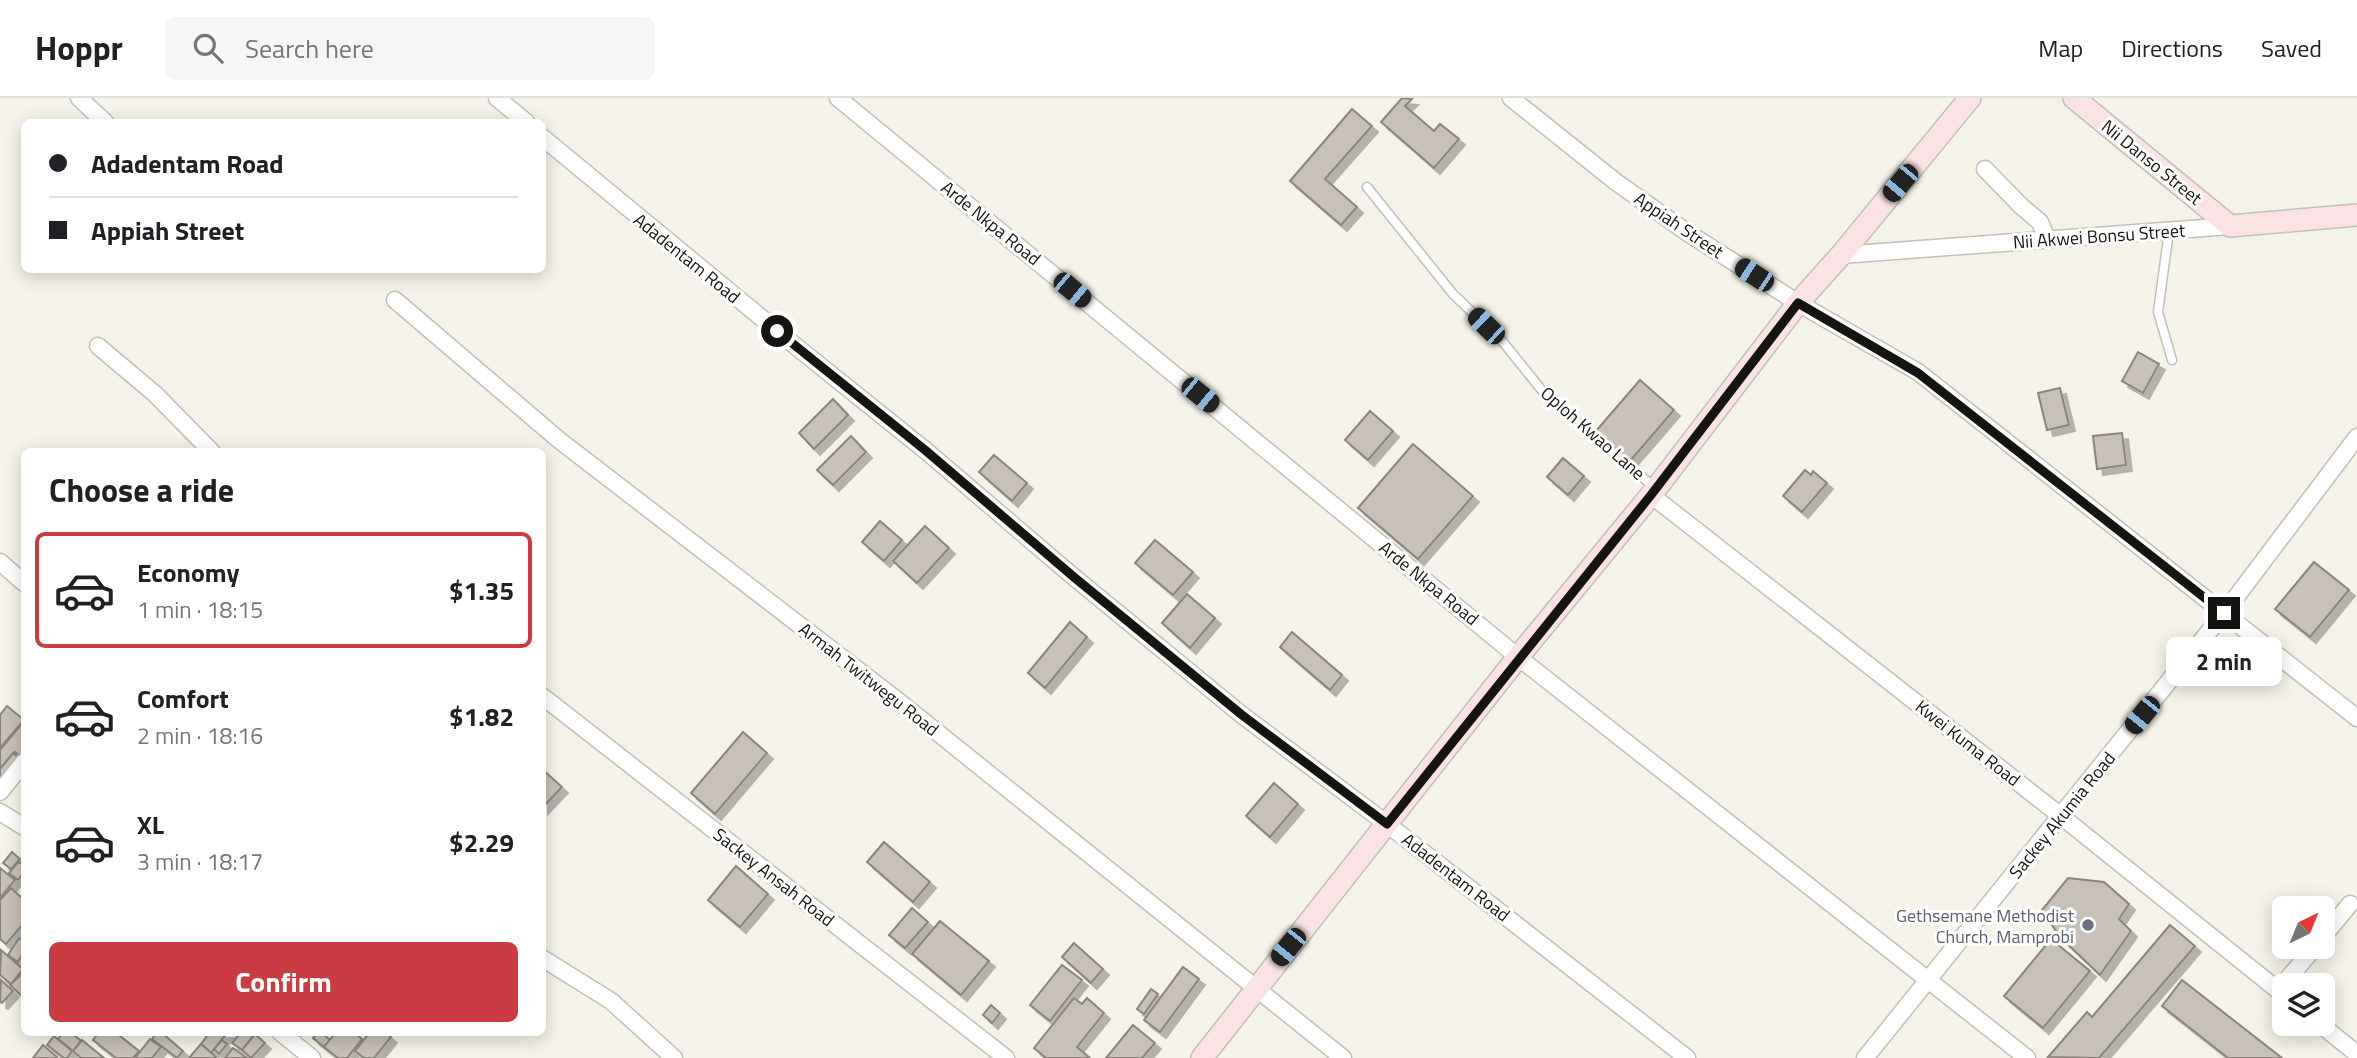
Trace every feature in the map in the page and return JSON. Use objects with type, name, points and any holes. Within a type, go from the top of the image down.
[{"type":"street","points":[[79,98],[102,119]]},
{"type":"street","points":[[497,98],[522,119]]},
{"type":"street","name":"Arde Nkpa Road","points":[[838,98],[1518,657],[2027,1058]]},
{"type":"street","name":"Appiah Street","points":[[1511,98],[1616,182],[1689,233],[1798,303],[1918,373],[2357,718]]},
{"type":"street","points":[[1202,1058],[1518,657],[1653,491],[1798,303],[1970,98]]},
{"type":"street","name":"Nii Danso Street","points":[[2074,98],[2230,226]]},
{"type":"street","name":"Adadentam Road","points":[[546,140],[925,450],[1242,715],[1387,824],[1687,1058]]},
{"type":"street","points":[[1985,169],[2040,222],[2047,239]]},
{"type":"street","name":"Nii Akwei Bonsu Street","points":[[1841,254],[2357,215]]},
{"type":"street","name":"Armah Twitwegu Road","points":[[395,300],[559,440],[897,700],[1343,1058]]},
{"type":"street","points":[[99,346],[155,394],[208,448]]},
{"type":"street","name":"Sackey Akumia Road","points":[[1865,1058],[2224,613],[2357,437]]},
{"type":"street","name":"Kwei Kuma Road","points":[[1653,491],[2272,986]]},
{"type":"street","points":[[0,562],[21,580]]},
{"type":"street","name":"Sackey Ansah Road","points":[[546,699],[1006,1058]]},
{"type":"street","points":[[0,792],[21,766]]},
{"type":"street","points":[[0,812],[21,825]]},
{"type":"street","points":[[2335,922],[2350,904]]},
{"type":"street","points":[[546,961],[611,1002],[674,1058]]},
{"type":"street","points":[[286,1036],[312,1058]]},
{"type":"street","points":[[2335,1036],[2357,1054]]},
{"type":"lane","name":"Oploh Kwao Lane","points":[[1367,187],[1453,294],[1503,342],[1548,398],[1653,491]]},
{"type":"lane","points":[[2169,231],[2158,312],[2172,360]]},
{"type":"building","points":[[1402,98],[1412,99],[1405,106],[1434,131],[1440,124],[1459,139],[1434,168],[1381,122]]},
{"type":"building","points":[[1352,109],[1372,126],[1325,179],[1357,207],[1341,225],[1290,181]]},
{"type":"building","points":[[2138,352],[2159,364],[2143,393],[2122,381]]},
{"type":"building","points":[[1640,380],[1674,410],[1630,461],[1596,431]]},
{"type":"building","points":[[2060,388],[2069,425],[2047,430],[2038,393]]},
{"type":"building","points":[[833,399],[848,415],[814,449],[799,433]]},
{"type":"building","points":[[1370,411],[1393,431],[1368,460],[1345,440]]},
{"type":"building","points":[[2122,433],[2126,465],[2097,469],[2093,436]]},
{"type":"building","points":[[851,436],[866,452],[833,485],[817,470]]},
{"type":"building","points":[[1413,444],[1473,496],[1418,559],[1358,508]]},
{"type":"building","points":[[994,455],[1027,483],[1012,501],[979,472]]},
{"type":"building","points":[[1563,458],[1584,476],[1568,495],[1547,477]]},
{"type":"building","points":[[1805,470],[1811,475],[1813,471],[1827,483],[1802,512],[1783,496]]},
{"type":"building","points":[[880,521],[902,540],[884,561],[862,542]]},
{"type":"building","points":[[925,526],[949,548],[917,583],[893,561]]},
{"type":"building","points":[[1155,540],[1193,572],[1173,595],[1135,563]]},
{"type":"building","points":[[2314,562],[2349,590],[2310,637],[2275,609]]},
{"type":"building","points":[[1187,594],[1215,618],[1190,648],[1162,623]]},
{"type":"building","points":[[1070,622],[1087,637],[1045,688],[1028,673]]},
{"type":"building","points":[[1292,632],[1342,675],[1330,690],[1280,647]]},
{"type":"building","points":[[7,706],[21,718],[21,724],[0,748],[0,715]]},
{"type":"building","points":[[21,725],[21,757],[15,752],[0,769],[0,750]]},
{"type":"building","points":[[743,732],[767,753],[715,814],[691,793]]},
{"type":"building","points":[[13,753],[20,759],[0,782],[0,769]]},
{"type":"building","points":[[546,773],[562,787],[546,804]]},
{"type":"building","points":[[1274,783],[1298,804],[1270,837],[1246,816]]},
{"type":"building","points":[[884,842],[930,882],[913,902],[867,862]]},
{"type":"building","points":[[12,852],[20,859],[11,869],[3,863]]},
{"type":"building","points":[[20,863],[21,876],[18,880],[9,873]]},
{"type":"building","points":[[736,866],[768,894],[740,927],[708,900]]},
{"type":"building","points":[[0,868],[15,880],[0,898]]},
{"type":"building","name":"Gethsemane Methodist Church, Mamprobi","points":[[2068,878],[2104,882],[2129,904],[2119,919],[2131,931],[2100,975],[2060,937],[2042,910]]},
{"type":"building","points":[[11,888],[21,897],[21,926],[6,944],[0,939],[0,900]]},
{"type":"building","points":[[912,908],[928,922],[905,948],[889,935]]},
{"type":"building","points":[[940,921],[989,961],[961,995],[912,954]]},
{"type":"building","points":[[2170,925],[2195,946],[2099,1058],[2048,1057],[2087,1012],[2092,1017]]},
{"type":"building","points":[[19,938],[21,939],[21,956],[18,962],[8,955]]},
{"type":"building","points":[[2051,939],[2090,971],[2043,1028],[2004,996]]},
{"type":"building","points":[[1074,943],[1103,969],[1091,983],[1062,957]]},
{"type":"building","points":[[1,950],[21,967],[21,972],[11,984],[0,975]]},
{"type":"building","points":[[1062,965],[1082,980],[1050,1021],[1030,1005]]},
{"type":"building","points":[[1183,967],[1199,979],[1160,1032],[1144,1020]]},
{"type":"building","points":[[21,975],[21,995],[10,985]]},
{"type":"building","points":[[1,980],[13,991],[2,1003],[0,1002]]},
{"type":"building","points":[[2182,980],[2282,1058],[2228,1058],[2162,1006]]},
{"type":"building","points":[[1151,989],[1158,994],[1144,1014],[1137,1009]]},
{"type":"building","points":[[1074,998],[1082,1004],[1087,998],[1104,1013],[1077,1047],[1090,1058],[1046,1058],[1034,1048]]},
{"type":"building","points":[[991,1005],[1000,1013],[992,1023],[983,1015]]},
{"type":"building","points":[[1133,1025],[1155,1043],[1142,1058],[1106,1058]]},
{"type":"building","points":[[54,1036],[72,1051],[67,1058],[47,1045]]},
{"type":"building","points":[[60,1036],[75,1036],[81,1041],[73,1051],[58,1039]]},
{"type":"building","points":[[96,1036],[120,1036],[139,1051],[133,1058],[116,1058],[93,1040]]},
{"type":"building","points":[[154,1036],[166,1036],[183,1051],[177,1058],[152,1039]]},
{"type":"building","points":[[207,1036],[225,1036],[211,1053],[201,1044]]},
{"type":"building","points":[[238,1036],[253,1036],[242,1050],[232,1043]]},
{"type":"building","points":[[253,1036],[265,1043],[251,1058],[242,1050]]},
{"type":"building","points":[[326,1036],[330,1040],[324,1047],[313,1038]]},
{"type":"building","points":[[333,1036],[359,1036],[362,1039],[347,1058],[338,1058],[324,1047]]},
{"type":"building","points":[[367,1036],[391,1037],[374,1058],[364,1058],[355,1051]]},
{"type":"building","points":[[150,1039],[161,1047],[152,1058],[135,1058]]},
{"type":"building","points":[[82,1040],[104,1058],[81,1058],[73,1051]]},
{"type":"building","points":[[222,1040],[227,1044],[219,1054],[214,1049]]},
{"type":"building","points":[[201,1044],[216,1057],[189,1058]]},
{"type":"building","points":[[43,1045],[57,1057],[33,1058]]},
{"type":"building","points":[[233,1048],[247,1058],[225,1058]]},
{"type":"place","name":"Gethsemane Methodist Church, Mamprobi","points":[[2088,925]]},
{"type":"route","points":[[777,331],[925,450],[1242,715],[1387,824],[1518,657],[1651,495],[1798,303],[1918,373],[2224,613]]}]
